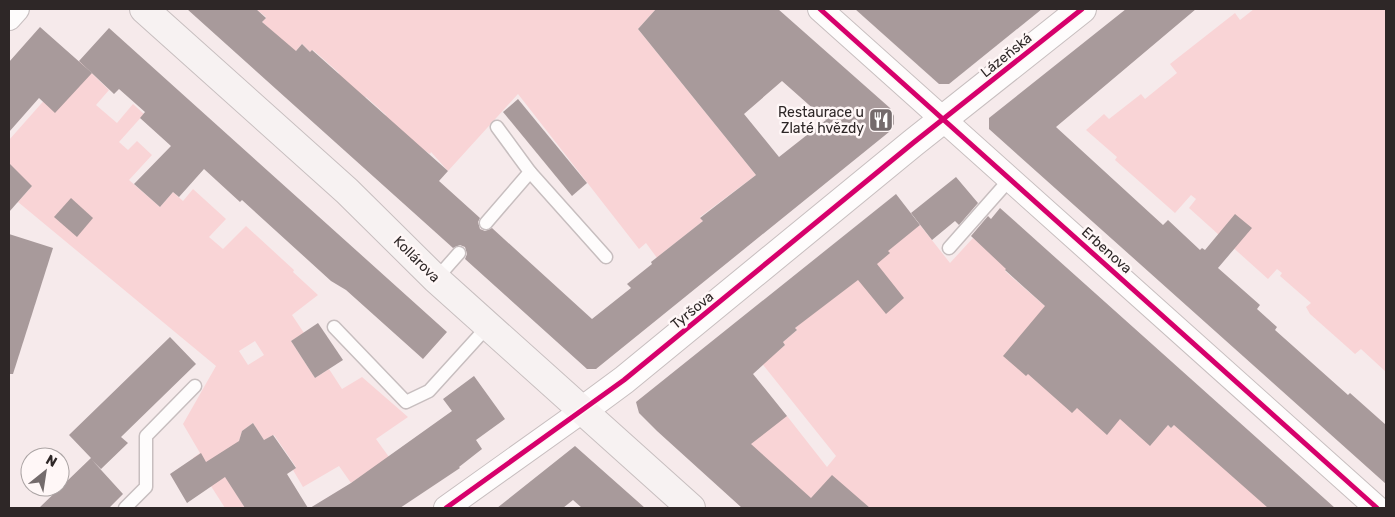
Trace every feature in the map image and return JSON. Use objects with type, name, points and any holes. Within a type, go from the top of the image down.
[{"type":"main road","name":"Kollárova","points":[[144,9],[347,191],[436,279],[690,508]]},
{"type":"street","points":[[9,18],[17,9]]},
{"type":"street","name":"Erbenova","points":[[820,9],[1377,508]]},
{"type":"street","name":"Lázeňská","points":[[943,118],[1082,9]]},
{"type":"street","name":"Tyršova","points":[[446,508],[624,380],[943,118]]},
{"type":"lane","points":[[497,127],[530,172],[606,257]]},
{"type":"lane","points":[[486,223],[530,172]]},
{"type":"lane","points":[[949,248],[1010,179]]},
{"type":"lane","points":[[436,279],[459,254]]},
{"type":"lane","points":[[334,327],[406,402],[429,391],[488,326]]},
{"type":"lane","points":[[124,508],[146,487],[146,436],[195,386]]},
{"type":"shaded area","points":[[256,9],[656,9],[638,29],[756,175],[700,217],[703,221],[660,255],[660,262],[646,243],[639,249],[518,94],[448,171],[431,152],[430,154],[381,120],[386,115],[366,97],[364,99],[334,78],[339,73],[313,50],[310,52],[302,44],[295,52],[262,22],[266,17]]},
{"type":"shaded area","points":[[1254,9],[1386,9],[1386,372],[1361,349],[1355,354],[1310,314],[1306,307],[1311,303],[1280,276],[1282,273],[1277,269],[1268,279],[1189,208],[1196,199],[1191,195],[1175,213],[1115,160],[1117,157],[1086,130],[1104,114],[1109,119],[1141,94],[1145,99],[1177,73],[1170,64],[1235,13],[1240,20]]},
{"type":"shaded area","points":[[79,61],[109,90],[96,105],[117,123],[133,104],[144,114],[119,142],[128,150],[137,141],[152,155],[129,180],[160,207],[173,192],[183,201],[193,189],[226,219],[209,237],[223,249],[246,226],[318,295],[292,315],[304,333],[291,341],[315,378],[329,369],[342,389],[362,377],[408,417],[376,439],[389,457],[351,483],[339,466],[303,487],[293,470],[296,467],[274,435],[264,440],[253,423],[242,431],[239,441],[220,468],[245,508],[225,508],[193,458],[200,453],[183,424],[216,366],[18,202],[32,186],[9,167],[9,140]],"holes":[[[255,341],[264,355],[248,365],[239,351]]]},
{"type":"shaded area","points":[[920,225],[950,263],[973,238],[1008,266],[1005,271],[1069,327],[1159,417],[1171,428],[1177,422],[1268,508],[851,508],[859,499],[808,502],[759,455],[716,405],[787,416],[827,467],[836,456],[760,361],[772,356],[785,345],[783,342],[797,330],[795,328],[887,249]]},
{"type":"building","points":[[187,9],[256,9],[266,18],[262,22],[296,51],[302,44],[310,52],[312,50],[448,171],[439,181],[480,218],[478,222],[480,229],[485,231],[492,228],[592,319],[631,288],[627,284],[652,264],[651,262],[703,221],[700,218],[756,175],[638,29],[656,9],[778,9],[890,108],[894,116],[894,124],[889,132],[596,369],[587,369],[465,259],[467,254],[465,247],[460,245],[453,248]],"holes":[[[782,81],[826,120],[779,157],[744,114]]]},
{"type":"building","points":[[855,9],[1042,9],[949,84],[939,84]]},
{"type":"building","points":[[1126,9],[1196,9],[1056,127],[1163,225],[1168,220],[1200,250],[1202,248],[1205,250],[1235,214],[1252,228],[1218,268],[1260,305],[1257,309],[1277,327],[1275,330],[1348,395],[1350,393],[1386,425],[1386,484],[989,129],[989,118]]},
{"type":"building","points":[[40,27],[92,73],[55,113],[39,98],[9,132],[9,62]]},
{"type":"building","points":[[109,28],[447,332],[423,359],[346,290],[331,281],[242,200],[240,202],[204,169],[179,197],[173,192],[160,207],[134,184],[171,146],[140,118],[145,112],[119,89],[114,94],[79,61]]},
{"type":"building","points":[[518,99],[587,183],[572,196],[503,112]]},
{"type":"building","points":[[9,163],[32,186],[9,212]]},
{"type":"building","points":[[956,177],[978,203],[959,225],[955,221],[932,240],[911,213]]},
{"type":"building","points":[[896,194],[920,225],[888,251],[890,253],[877,264],[904,298],[886,314],[858,280],[795,328],[797,330],[783,342],[785,345],[753,374],[787,416],[751,444],[811,498],[832,475],[870,508],[742,508],[639,413],[636,402]]},
{"type":"building","points":[[71,198],[93,218],[77,237],[54,217]]},
{"type":"building","points":[[1000,208],[1335,508],[1268,508],[1174,425],[1171,428],[1168,425],[1150,446],[1120,419],[1107,435],[1077,408],[1072,413],[1028,374],[1026,376],[1003,356],[1045,306],[971,236],[988,216],[991,219]]},
{"type":"building","points":[[9,234],[53,248],[13,374],[9,374]]},
{"type":"building","points":[[318,323],[343,360],[315,378],[291,341]]},
{"type":"building","points":[[170,337],[196,364],[121,437],[128,443],[101,469],[92,460],[123,494],[109,508],[39,508],[50,497],[70,497],[70,478],[91,458],[69,435]]},
{"type":"building","points":[[474,376],[505,419],[476,440],[482,449],[460,468],[400,508],[310,508],[351,483],[452,411],[443,399]]},
{"type":"building","points":[[253,423],[264,440],[273,435],[296,468],[287,474],[308,508],[245,508],[225,477],[187,503],[170,474],[201,453],[206,462],[239,441],[242,431]]},
{"type":"building","points":[[575,446],[645,508],[582,508],[573,500],[563,508],[497,508]]},
{"type":"cycle path","points":[[820,9],[1377,508]]},
{"type":"cycle path","points":[[446,508],[624,380],[913,143],[1082,9]]},
{"type":"place","name":"Restaurace u Zlaté hvězdy","points":[[881,120]]}]
